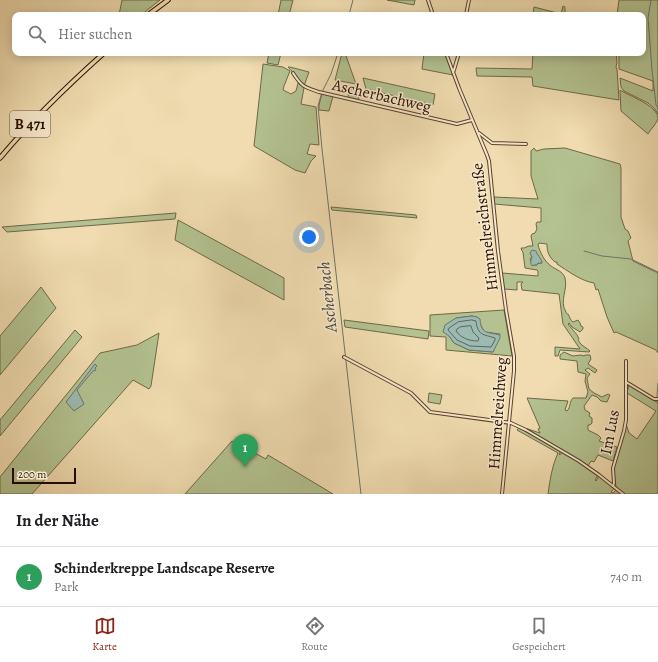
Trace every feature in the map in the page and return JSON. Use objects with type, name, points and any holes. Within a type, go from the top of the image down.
[{"type":"highway","points":[[152,12],[168,0]]},
{"type":"highway","name":"B 471","points":[[0,158],[49,105],[101,56]]},
{"type":"street","points":[[428,0],[432,12]]},
{"type":"street","points":[[467,12],[469,0]]},
{"type":"street","name":"Himmelreichstraße","points":[[447,56],[489,161],[506,310]]},
{"type":"street","points":[[453,72],[458,56]]},
{"type":"street","name":"Ascherbachweg","points":[[293,73],[300,84],[304,87],[322,93],[457,124],[472,120]]},
{"type":"street","points":[[478,133],[492,143],[526,144]]},
{"type":"street","name":"Himmelreichweg","points":[[502,494],[514,371],[514,356],[506,310]]},
{"type":"street","points":[[345,357],[411,393],[430,412],[509,423],[532,434],[579,461],[623,494]]},
{"type":"street","name":"Im Lus","points":[[613,486],[613,468],[626,421],[626,361]]},
{"type":"street","points":[[626,382],[654,399],[658,399]]},
{"type":"green space","points":[[122,0],[160,0],[145,12],[120,12]]},
{"type":"green space","points":[[281,0],[293,0],[290,12],[279,12]]},
{"type":"green space","points":[[387,0],[415,0],[414,5]]},
{"type":"green space","points":[[619,0],[658,0],[658,114],[648,103],[624,91],[621,87],[620,78],[653,91],[653,81],[619,69],[619,56],[646,56],[646,12],[617,12]]},
{"type":"green space","points":[[563,6],[565,7],[565,12],[562,12]]},
{"type":"green space","points":[[534,7],[553,12],[533,12]]},
{"type":"green space","points":[[268,56],[280,56],[278,65],[267,63]]},
{"type":"green space","points":[[341,56],[346,56],[356,84],[335,80]]},
{"type":"green space","points":[[424,56],[446,56],[453,75],[422,69]]},
{"type":"green space","points":[[533,56],[616,56],[619,100],[533,86],[532,77],[477,76],[476,68],[532,69]]},
{"type":"green space","points":[[263,64],[283,67],[290,71],[283,90],[291,94],[296,91],[298,83],[304,88],[301,104],[316,107],[319,145],[310,144],[307,154],[316,156],[311,161],[305,173],[295,170],[254,146]]},
{"type":"green space","points":[[288,67],[309,72],[304,86],[292,72]]},
{"type":"green space","points":[[363,78],[435,94],[433,105],[366,89]]},
{"type":"green space","points":[[356,84],[359,100],[348,97],[349,89],[355,90]]},
{"type":"green space","points":[[620,90],[642,101],[656,113],[658,120],[648,134],[621,111]]},
{"type":"green space","points":[[322,94],[333,96],[329,111],[319,110]]},
{"type":"green space","points":[[534,148],[536,151],[565,148],[620,164],[621,217],[625,229],[628,231],[631,238],[628,241],[633,261],[658,273],[658,353],[656,350],[616,332],[614,333],[598,289],[596,290],[594,283],[579,278],[557,264],[557,262],[553,260],[549,254],[547,244],[539,243],[538,245],[546,262],[561,272],[565,278],[566,282],[563,304],[566,313],[573,322],[578,320],[583,329],[580,332],[569,323],[568,324],[578,336],[581,344],[590,351],[560,350],[558,356],[555,356],[555,347],[580,349],[563,324],[559,294],[522,290],[521,284],[523,282],[517,282],[517,290],[504,289],[502,273],[538,276],[537,270],[525,268],[521,248],[533,246],[531,236],[537,229],[537,222],[541,222],[541,208],[494,204],[494,197],[538,199],[531,176],[531,151]],"holes":[[[535,251],[542,263],[534,265],[530,260],[532,256],[530,253]]]},
{"type":"green space","points":[[331,207],[416,215],[417,218],[332,210]]},
{"type":"green space","points":[[176,213],[175,219],[7,232],[2,227]]},
{"type":"green space","points":[[178,220],[284,278],[284,300],[175,240]]},
{"type":"green space","points":[[41,287],[56,308],[0,375],[0,336]]},
{"type":"green space","points":[[504,310],[512,356],[446,350],[446,337],[430,336],[430,315]],"holes":[[[472,316],[477,317],[485,332],[500,334],[493,352],[469,350],[454,343],[449,336],[456,318]]]},
{"type":"green space","points":[[344,320],[429,331],[428,339],[345,327]]},
{"type":"green space","points":[[75,330],[82,337],[0,436],[0,420]]},
{"type":"green space","points":[[159,333],[151,386],[149,389],[133,380],[32,494],[0,494],[0,477],[100,353],[137,345]]},
{"type":"green space","points":[[564,352],[573,356],[590,355],[591,359],[588,364],[597,370],[595,373],[588,368],[585,370],[590,374],[587,378],[589,389],[602,397],[608,394],[610,395],[607,402],[601,401],[592,395],[584,406],[585,410],[590,413],[589,416],[592,418],[592,423],[588,425],[588,430],[601,438],[599,441],[617,447],[613,461],[598,455],[594,462],[591,461],[588,466],[527,429],[540,433],[538,429],[540,428],[527,398],[568,401],[565,410],[567,411],[573,398],[586,398],[588,392],[585,381],[586,374],[578,372],[577,361],[560,359],[560,355]]},
{"type":"green space","points":[[629,385],[658,403],[658,494],[625,494],[616,487],[613,468],[626,424],[629,433],[637,439],[656,411],[627,393]]},
{"type":"green space","points":[[429,393],[442,395],[440,404],[428,402]]},
{"type":"green space","points":[[519,428],[561,451],[559,454],[560,455],[562,452],[579,461],[598,475],[595,480],[596,481],[599,476],[615,487],[611,492],[613,493],[617,489],[622,494],[548,494],[550,478],[558,453],[517,430]]},
{"type":"green space","points":[[232,441],[266,459],[268,455],[333,494],[185,494]]},
{"type":"water","points":[[532,250],[536,251],[542,263],[532,266],[532,257],[530,253]]},
{"type":"water","points":[[472,316],[480,319],[483,330],[488,333],[500,335],[493,352],[469,350],[454,343],[449,336],[443,332],[445,325],[456,318]]},
{"type":"water","points":[[95,364],[97,366],[95,368],[96,370],[93,371],[77,390],[84,404],[74,411],[66,402]]},
{"type":"waterway","name":"Ascherbach","points":[[350,12],[353,0]]},
{"type":"waterway","points":[[651,0],[648,18],[652,70],[656,105],[658,108]]},
{"type":"waterway","name":"Ascherbach","points":[[337,56],[331,74],[322,92],[318,106],[361,494]]},
{"type":"waterway","points":[[584,251],[602,256],[631,259],[658,272]]},
{"type":"waterway","points":[[657,397],[658,383]]},
{"type":"place","name":"Schinderkreppe Landscape Reserve","points":[[245,467]]}]
